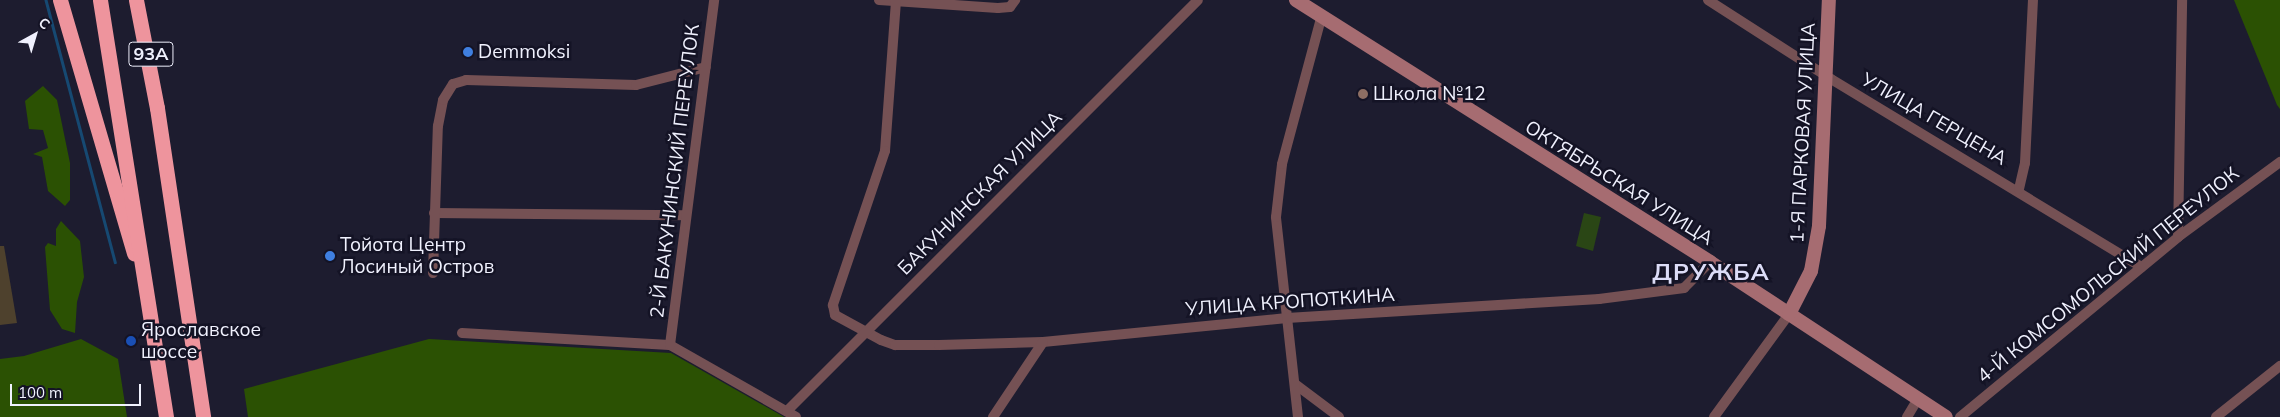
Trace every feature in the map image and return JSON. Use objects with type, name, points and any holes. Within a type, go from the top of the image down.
[{"type":"highway","points":[[60,0],[107,171],[148,295]]},
{"type":"highway","points":[[100,0],[166,417]]},
{"type":"highway","points":[[136,0],[157,108],[203,417]]},
{"type":"highway","name":"93A","points":[[145,0],[157,108]]},
{"type":"street","name":"2-Й БАКУНИНСКИЙ ПЕРЕУЛОК","points":[[670,346],[714,0]]},
{"type":"street","points":[[879,0],[998,8],[1010,7],[1015,0]]},
{"type":"street","name":"БАКУНИНСКАЯ УЛИЦА","points":[[792,414],[865,332],[1198,0]]},
{"type":"street","name":"ОКТЯБРЬСКАЯ УЛИЦА","points":[[1296,0],[1321,18],[1710,262],[1919,397],[1946,417]]},
{"type":"street","name":"УЛИЦА ГЕРЦЕНА","points":[[1708,0],[2142,266]]},
{"type":"street","name":"1-Я ПАРКОВАЯ УЛИЦА","points":[[1714,417],[1789,314],[1806,284],[1816,250],[1829,0]]},
{"type":"street","points":[[2018,189],[2025,163],[2033,0]]},
{"type":"street","points":[[2178,237],[2182,0]]},
{"type":"street","name":"УЛИЦА КРОПОТКИНА","points":[[896,1],[885,152],[833,305],[835,315],[865,332],[895,345],[1043,342],[1288,318],[1667,292],[1684,288],[1710,262]]},
{"type":"street","points":[[1298,417],[1276,217],[1282,164],[1321,18]]},
{"type":"street","points":[[433,273],[438,126],[443,100],[453,84],[466,80],[636,85],[706,67]]},
{"type":"street","name":"4-Й КОМСОМОЛЬСКИЙ ПЕРЕУЛОК","points":[[1960,417],[2178,237],[2280,162]]},
{"type":"street","points":[[434,213],[686,215]]},
{"type":"street","points":[[462,333],[670,346],[792,414]]},
{"type":"street","points":[[993,417],[1043,342]]},
{"type":"street","points":[[2216,417],[2280,366]]},
{"type":"street","points":[[1295,384],[1339,417]]},
{"type":"street","points":[[1907,417],[1919,397]]},
{"type":"green space","points":[[2234,0],[2280,0],[2280,109],[2277,105]]},
{"type":"green space","points":[[43,86],[57,100],[70,163],[70,200],[65,206],[48,191],[42,157],[33,154],[48,148],[43,130],[29,129],[25,101]]},
{"type":"green space","points":[[1584,213],[1601,217],[1593,251],[1576,246]]},
{"type":"green space","points":[[61,221],[80,241],[84,277],[77,302],[75,333],[62,329],[50,310],[45,247],[48,243],[56,246],[56,229]]},
{"type":"green space","points":[[81,339],[118,359],[127,417],[0,417],[0,359],[24,356]]},
{"type":"green space","points":[[429,339],[671,353],[784,417],[248,417],[244,389]]},
{"type":"building","points":[[0,246],[4,246],[17,323],[0,325]]},
{"type":"waterway","points":[[46,0],[115,262]]},
{"type":"place","name":"Demmoksi","points":[[468,52]]},
{"type":"place","name":"Школа №12","points":[[1363,94]]},
{"type":"place","name":"Тойота Центр Лосиный Остров","points":[[330,256]]},
{"type":"place","name":"Ярославское шоссе","points":[[131,341]]},
{"type":"district","name":"ДРУЖБА","points":[[1711,272]]}]
